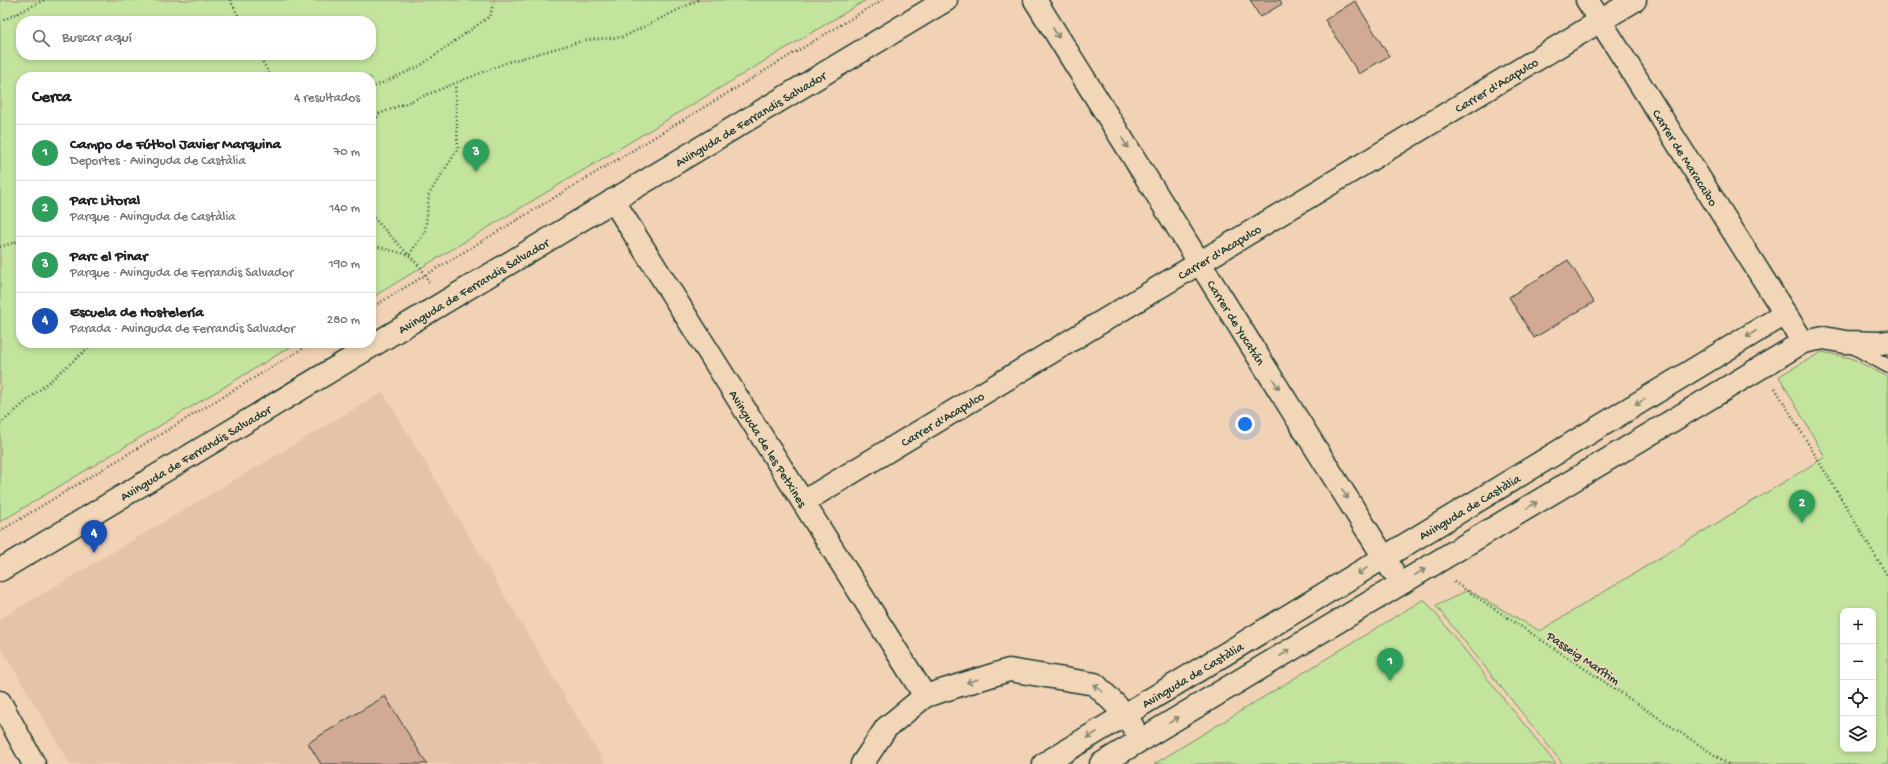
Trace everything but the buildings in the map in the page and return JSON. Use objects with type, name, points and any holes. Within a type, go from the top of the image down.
[{"type":"street","name":"Avinguda de Ferrandis Salvador","points":[[376,343],[946,0]]},
{"type":"street","name":"Carrer de Yucatán","points":[[1035,0],[1401,584]]},
{"type":"street","name":"Carrer de Maracaibo","points":[[1587,0],[1785,314]]},
{"type":"street","name":"Carrer d'Acapulco","points":[[803,502],[1635,0]]},
{"type":"street","name":"Avinguda de les Petxines","points":[[613,200],[925,696]]},
{"type":"street","points":[[1785,314],[1803,342]]},
{"type":"street","name":"Avinguda de Castàlia","points":[[1044,764],[1785,314]]},
{"type":"street","points":[[1101,764],[1803,342],[1824,338],[1845,342],[1888,342]]},
{"type":"street","name":"Avinguda de Ferrandis Salvador","points":[[0,570],[368,348]]},
{"type":"street","points":[[862,764],[886,728],[925,696],[1009,670],[1095,684],[1126,715],[1140,740]]},
{"type":"street","points":[[0,702],[34,764]]},
{"type":"lane","points":[[1845,342],[1888,366]]},
{"type":"path","points":[[0,22],[44,0]]},
{"type":"path","points":[[230,0],[238,16]]},
{"type":"path","points":[[376,86],[420,66],[490,16],[494,0]]},
{"type":"path","points":[[376,119],[379,114],[508,62],[586,40],[623,37],[698,0]]},
{"type":"path","points":[[376,305],[882,0]]},
{"type":"path","points":[[262,60],[268,72]]},
{"type":"path","points":[[409,255],[425,232],[429,194],[458,149],[455,84]]},
{"type":"path","points":[[376,220],[422,268],[441,304]]},
{"type":"path","points":[[0,247],[16,242]]},
{"type":"path","points":[[376,246],[409,255]]},
{"type":"path","points":[[0,424],[88,348]]},
{"type":"path","points":[[0,531],[304,348]]},
{"type":"path","points":[[1762,367],[1888,577]]},
{"type":"path","name":"Passeig Marítim","points":[[1430,566],[1728,764]]},
{"type":"shaded area","points":[[383,392],[605,764],[70,764],[0,646],[0,619]]},
{"type":"green space","points":[[0,0],[866,0],[376,295],[376,72],[16,72],[16,348],[289,348],[0,522]]},
{"type":"green space","points":[[1822,352],[1851,358],[1888,377],[1888,764],[1563,764],[1436,606],[1468,590],[1540,631],[1825,457],[1779,376]]},
{"type":"green space","points":[[1424,599],[1556,764],[1154,764]]},
{"type":"place","name":"Parc el Pinar","points":[[476,172]]},
{"type":"place","name":"Parc Litoral","points":[[1802,523]]},
{"type":"place","name":"Escuela de Hostelería","points":[[94,553]]},
{"type":"place","name":"Campo de Fútbol Javier Marquina","points":[[1390,681]]}]
